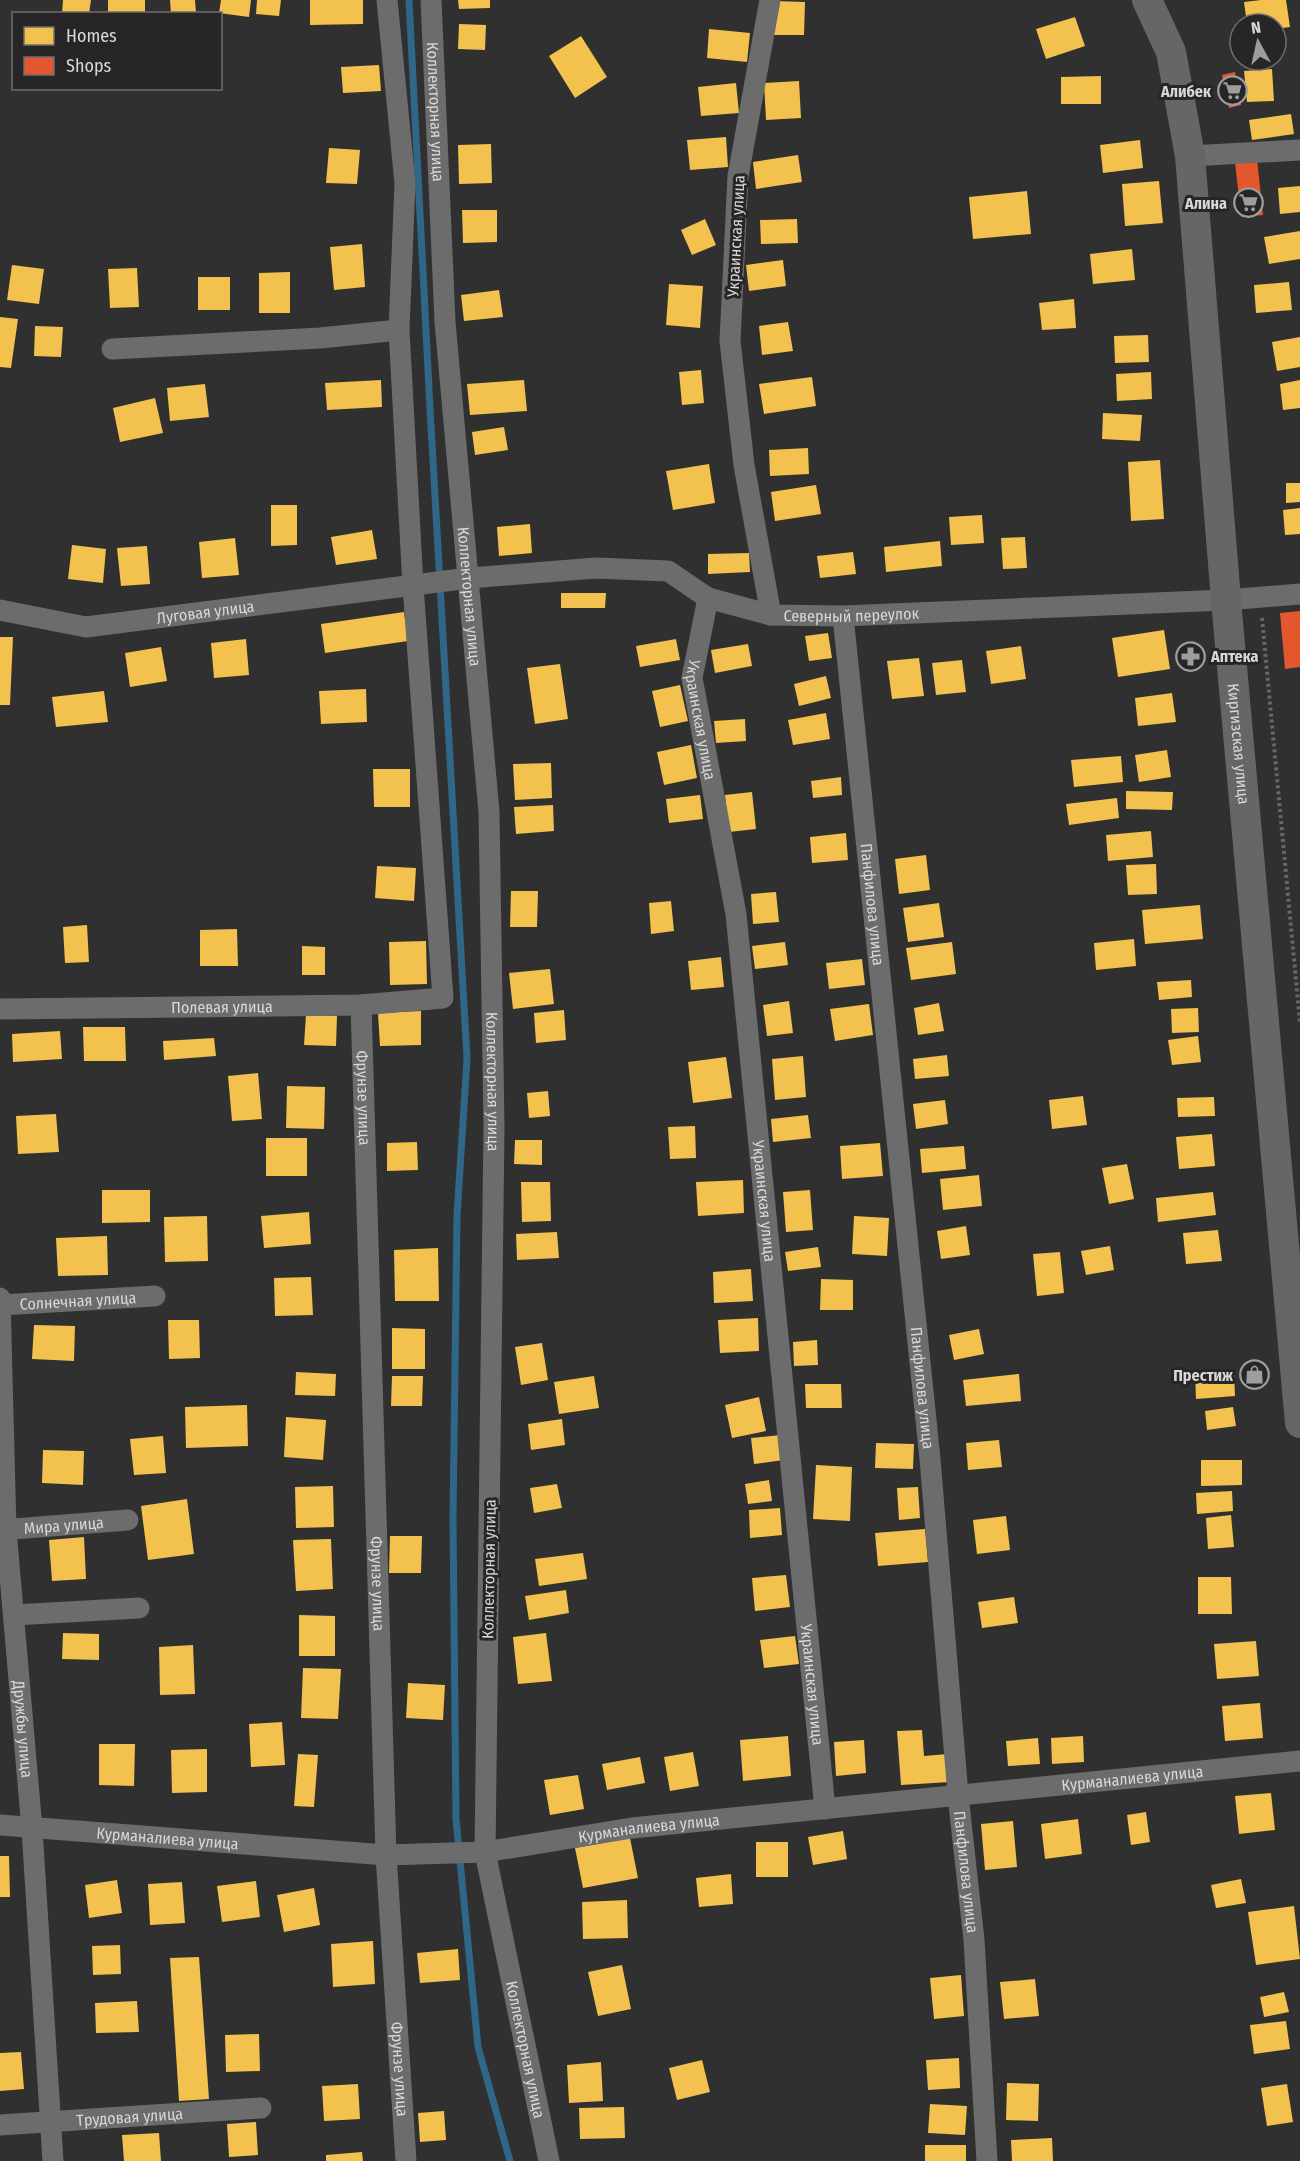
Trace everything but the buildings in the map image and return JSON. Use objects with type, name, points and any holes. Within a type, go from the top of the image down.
[{"type":"main road","name":"Киргизская улица","points":[[1147,0],[1171,52],[1190,156],[1226,600],[1300,1423]]},
{"type":"street","points":[[387,0],[405,183],[399,330],[413,586]]},
{"type":"street","name":"Коллекторная улица","points":[[431,0],[445,322],[489,812],[494,1127],[485,1852],[549,2161]]},
{"type":"street","name":"Украинская улица","points":[[770,0],[738,176],[730,341],[744,465],[771,615]]},
{"type":"street","points":[[1190,156],[1300,150]]},
{"type":"street","points":[[112,349],[309,338],[399,330]]},
{"type":"street","name":"Северный переулок","points":[[413,586],[469,578],[596,568],[668,572],[708,598],[771,615],[843,616],[1226,600],[1300,594]]},
{"type":"street","name":"Луговая улица","points":[[0,610],[86,627],[413,586]]},
{"type":"street","name":"Полевая улица","points":[[0,1010],[361,1005],[443,998],[413,586]]},
{"type":"street","name":"Украинская улица","points":[[708,598],[692,678],[736,914],[825,1809]]},
{"type":"street","name":"Панфилова улица","points":[[843,616],[930,1459],[958,1795],[974,1940],[987,2161]]},
{"type":"street","name":"Фрунзе улица","points":[[361,1005],[386,1855],[405,2161]]},
{"type":"street","name":"Солнечная улица","points":[[0,1305],[155,1296]]},
{"type":"street","name":"Дружбы улица","points":[[0,1298],[3,1530],[14,1615],[32,1829],[53,2161]]},
{"type":"street","name":"Мира улица","points":[[3,1530],[128,1520]]},
{"type":"street","points":[[14,1615],[139,1608]]},
{"type":"street","name":"Курманалиева улица","points":[[0,1825],[386,1855],[485,1852],[632,1828],[1300,1761]]},
{"type":"street","name":"Трудовая улица","points":[[0,2125],[261,2108]]},
{"type":"path","points":[[1260,597],[1300,1023]]},
{"type":"waterway","points":[[409,0],[467,1058],[457,1216],[453,1518],[456,1819],[478,2047],[510,2161]]},
{"type":"place","name":"Алибек","points":[[1232,91]]},
{"type":"place","name":"Алина","points":[[1248,203]]},
{"type":"place","name":"Аптека","points":[[1190,656]]},
{"type":"place","name":"Престиж","points":[[1254,1375]]}]
